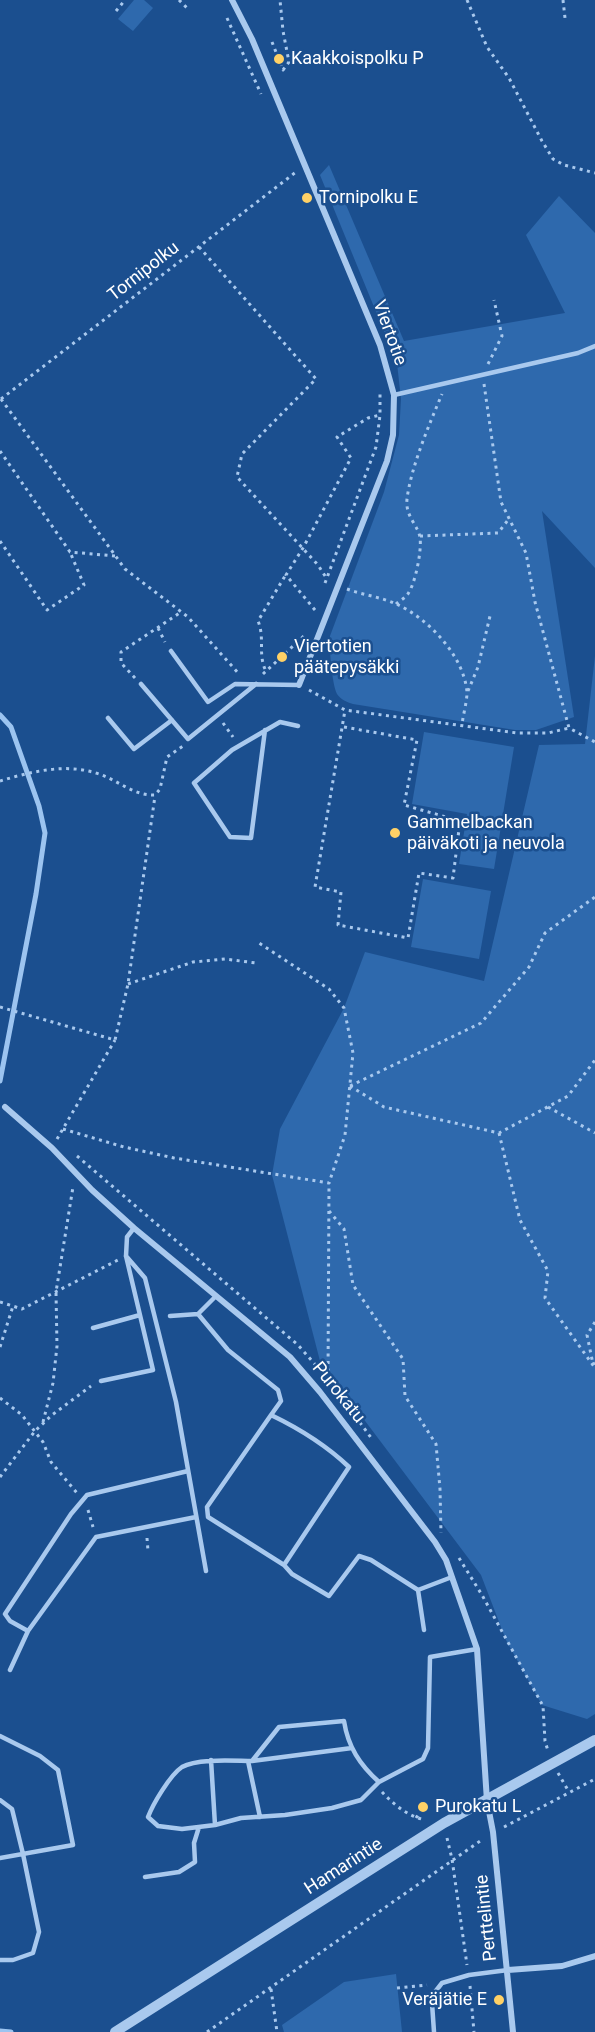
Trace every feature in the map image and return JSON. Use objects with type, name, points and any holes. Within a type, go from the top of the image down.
[{"type":"street","name":"Viertotie","points":[[232,0],[252,39],[380,345],[394,395],[393,435],[387,461],[299,685]]},
{"type":"street","name":"Purokatu","points":[[3,1105],[52,1148],[134,1228],[290,1357],[320,1392],[435,1542],[446,1560],[477,1649],[488,1800]]},
{"type":"street","name":"Hamarintie","points":[[116,2032],[444,1823],[595,1740]]},
{"type":"street","name":"Perttelintie","points":[[488,1800],[513,2032]]},
{"type":"street","points":[[508,1970],[562,1966],[595,1956]]},
{"type":"lane","points":[[394,395],[578,353],[595,346]]},
{"type":"lane","points":[[171,651],[208,702],[235,684],[299,685]]},
{"type":"lane","points":[[141,684],[188,739],[257,683]]},
{"type":"lane","points":[[108,718],[134,749],[172,720]]},
{"type":"lane","points":[[265,730],[251,838],[230,837],[194,783],[239,746],[265,730],[279,722],[298,726]]},
{"type":"lane","points":[[101,1381],[153,1370],[126,1256],[128,1237],[134,1228]]},
{"type":"lane","points":[[126,1256],[145,1278],[176,1402],[206,1571]]},
{"type":"lane","points":[[170,1316],[198,1314],[216,1296]]},
{"type":"lane","points":[[198,1314],[228,1350],[278,1390],[281,1401],[207,1507],[208,1517],[284,1565],[292,1574],[329,1596],[359,1556],[371,1560],[418,1590],[424,1630]]},
{"type":"lane","points":[[93,1329],[140,1315]]},
{"type":"lane","points":[[271,1415],[338,1457],[349,1467],[284,1565]]},
{"type":"lane","points":[[28,1631],[10,1621],[3,1613],[71,1514],[87,1495],[188,1472]]},
{"type":"lane","points":[[10,1670],[28,1631],[96,1537],[196,1517]]},
{"type":"lane","points":[[418,1590],[452,1577]]},
{"type":"lane","points":[[351,1748],[250,1761],[211,1760],[182,1767],[156,1797],[148,1817],[158,1826],[182,1829],[215,1825],[241,1818],[285,1815],[332,1808],[361,1800],[377,1784],[423,1759],[428,1748],[430,1657],[477,1649]]},
{"type":"lane","points":[[250,1761],[279,1727],[344,1721],[346,1737],[355,1756],[377,1784]]},
{"type":"lane","points":[[0,1736],[40,1756],[58,1770],[73,1845],[0,1858]]},
{"type":"lane","points":[[211,1760],[215,1825]]},
{"type":"lane","points":[[250,1761],[260,1816]]},
{"type":"lane","points":[[0,1800],[12,1809],[39,1932],[33,1953],[13,1960],[0,1960]]},
{"type":"lane","points":[[145,1877],[179,1872],[195,1863],[194,1843],[199,1827]]},
{"type":"lane","points":[[434,2032],[432,2003],[435,1992],[442,1983],[469,1975],[508,1970]]},
{"type":"path","points":[[116,11],[126,0]]},
{"type":"path","points":[[179,0],[189,10]]},
{"type":"path","points":[[272,42],[283,70],[289,62],[280,0]]},
{"type":"path","points":[[467,0],[487,47],[509,78],[554,159],[564,165],[595,173]]},
{"type":"path","points":[[563,0],[565,18]]},
{"type":"path","points":[[224,13],[263,98]]},
{"type":"path","name":"Tornipolku","points":[[0,399],[304,166]]},
{"type":"path","points":[[296,172],[300,181]]},
{"type":"path","points":[[199,247],[316,378],[242,454],[237,477],[303,548],[327,579]]},
{"type":"path","points":[[494,300],[502,336],[483,375],[501,502],[526,553],[535,602],[569,728]]},
{"type":"path","points":[[396,604],[412,587],[418,568],[420,536],[411,520],[407,502],[411,480],[432,417],[447,383]]},
{"type":"path","points":[[323,589],[376,447],[380,415],[380,387]]},
{"type":"path","points":[[0,399],[125,569],[181,612],[244,680],[257,683],[266,669],[279,661],[307,633],[310,626]]},
{"type":"path","points":[[266,669],[260,658],[263,632],[258,621],[303,548],[351,458],[337,437],[368,418],[380,415]]},
{"type":"path","points":[[0,451],[70,552],[84,585],[47,610],[0,541]]},
{"type":"path","points":[[498,539],[498,533],[508,520]]},
{"type":"path","points":[[420,536],[498,533]]},
{"type":"path","points":[[70,552],[115,556]]},
{"type":"path","points":[[286,575],[315,610]]},
{"type":"path","points":[[348,589],[396,604],[431,628],[447,644],[461,670],[467,693]]},
{"type":"path","points":[[312,618],[319,600]]},
{"type":"path","points":[[141,684],[121,663],[121,652],[181,612]]},
{"type":"path","points":[[462,725],[467,693],[478,667],[490,616]]},
{"type":"path","points":[[158,628],[171,651]]},
{"type":"path","points":[[299,685],[345,710],[517,733],[548,733],[569,728],[595,742]]},
{"type":"path","points":[[344,727],[417,740],[404,805],[460,821],[453,878],[419,873],[408,938],[338,925],[341,892],[315,887],[344,727],[345,710]]},
{"type":"path","points":[[220,718],[239,746]]},
{"type":"path","points":[[52,1148],[115,1040],[128,984],[155,795],[160,789],[167,757],[185,744]]},
{"type":"path","points":[[0,781],[39,771],[70,768],[96,772],[143,796],[155,795]]},
{"type":"path","points":[[350,1086],[481,1023],[529,967],[545,933],[595,897]]},
{"type":"path","points":[[259,944],[329,989],[344,1008],[353,1053],[345,1135],[329,1183],[328,1379],[320,1392]]},
{"type":"path","points":[[128,984],[193,962],[225,959],[256,963]]},
{"type":"path","points":[[1,1007],[115,1040]]},
{"type":"path","points":[[350,1086],[384,1107],[499,1133],[568,1096],[595,1060]]},
{"type":"path","points":[[548,1107],[595,1133]]},
{"type":"path","points":[[63,1129],[124,1147],[174,1158],[329,1183]]},
{"type":"path","points":[[499,1133],[520,1221],[548,1271],[544,1298],[594,1363]]},
{"type":"path","points":[[44,1422],[53,1383],[57,1346],[56,1292],[74,1184],[87,1164]]},
{"type":"path","points":[[329,1211],[344,1229],[353,1285],[403,1359],[405,1396],[436,1444],[442,1532],[435,1542]]},
{"type":"path","points":[[0,1302],[22,1309],[126,1256]]},
{"type":"path","points":[[0,1347],[13,1306]]},
{"type":"path","points":[[595,1322],[587,1335],[595,1368]]},
{"type":"path","points":[[0,1477],[34,1431],[91,1385],[101,1381]]},
{"type":"path","points":[[0,1398],[22,1415],[43,1442],[51,1462],[73,1489],[84,1498],[96,1537]]},
{"type":"path","points":[[207,2032],[493,1832],[595,1779]]},
{"type":"path","points":[[377,1784],[392,1803],[416,1818],[444,1823],[452,1859],[469,1975],[474,2032]]},
{"type":"path","points":[[416,1818],[423,1807]]},
{"type":"path","points":[[397,1988],[427,1985],[435,1992]]},
{"type":"path","points":[[271,1989],[277,2032]]},
{"type":"shaded area","points":[[134,0],[144,0],[153,8],[133,31],[118,19]]},
{"type":"shaded area","points":[[329,165],[404,341],[565,313],[526,235],[559,196],[595,233],[595,568],[542,511],[574,717],[536,730],[515,730],[353,704],[337,694],[331,665],[330,636],[384,492],[399,435],[401,399],[397,363],[320,175]]},
{"type":"shaded area","points":[[595,656],[595,1714],[587,1719],[542,1705],[506,1640],[481,1575],[320,1361],[272,1175],[280,1129],[344,1008],[365,952],[484,981],[539,745],[585,744]]},
{"type":"shaded area","points":[[424,732],[514,747],[494,869],[459,864],[467,814],[412,804]]},
{"type":"shaded area","points":[[423,879],[491,891],[479,959],[411,947]]},
{"type":"shaded area","points":[[396,1974],[402,2032],[284,2032],[282,2025],[344,1982]]},
{"type":"waterway","points":[[0,715],[11,727],[39,806],[45,833],[36,894],[0,1081]]},
{"type":"waterway","points":[[0,2031],[11,2032]]},
{"type":"place","name":"Kaakkoispolku P","points":[[279,59]]},
{"type":"place","name":"Tornipolku E","points":[[307,198]]},
{"type":"place","name":"Viertotien päätepysäkki","points":[[282,657]]},
{"type":"place","name":"Gammelbackan päiväkoti ja neuvola","points":[[395,833]]},
{"type":"place","name":"Purokatu L","points":[[423,1807]]},
{"type":"place","name":"Veräjätie E","points":[[499,2000]]}]
